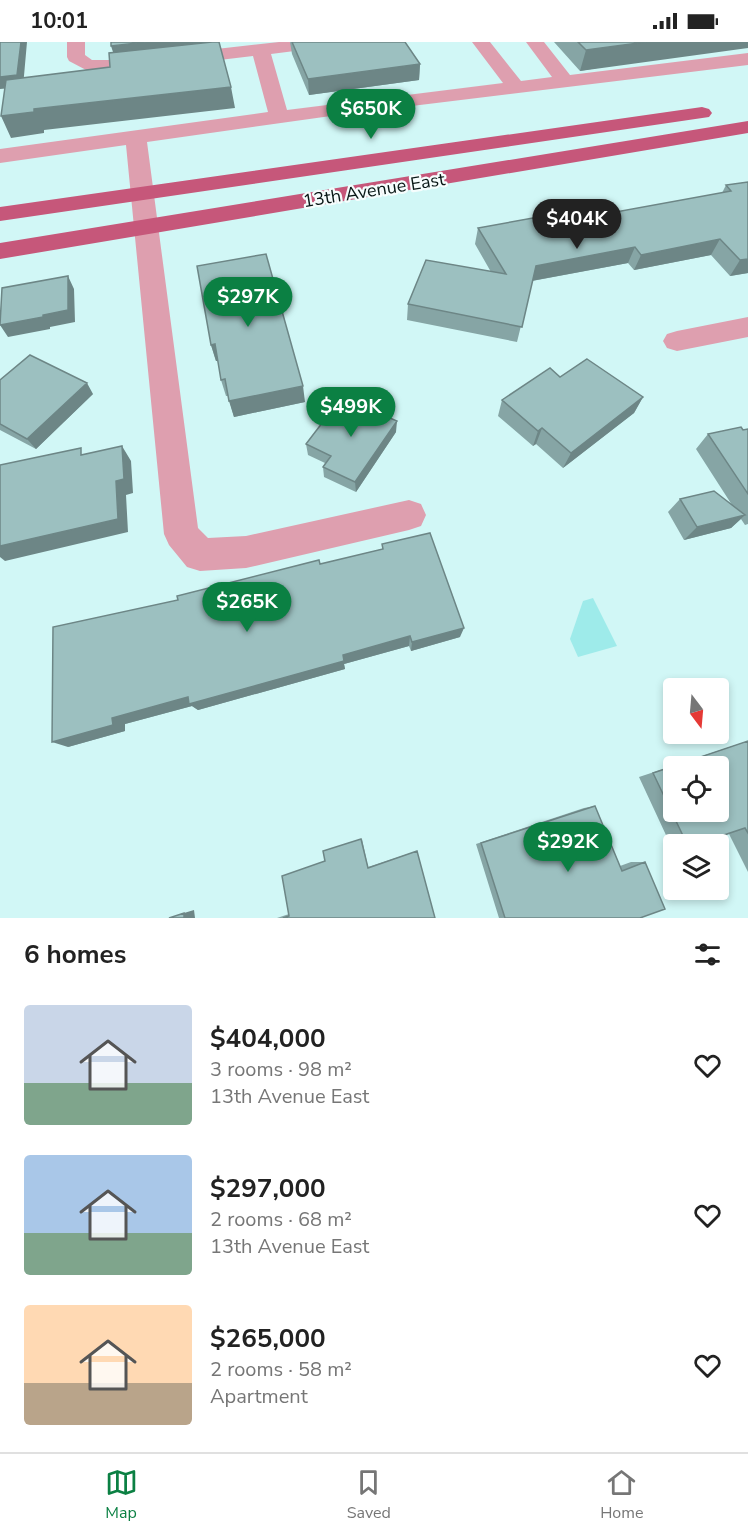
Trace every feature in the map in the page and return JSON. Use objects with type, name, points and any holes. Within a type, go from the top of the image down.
[{"type":"main road","name":"13th Avenue East","points":[[0,214],[724,109]]},
{"type":"main road","name":"13th Avenue East","points":[[0,251],[748,127]]},
{"type":"street","points":[[76,42],[76,57],[88,65],[119,66],[326,42]]},
{"type":"street","points":[[481,42],[515,86]]},
{"type":"street","points":[[535,42],[565,82]]},
{"type":"street","points":[[261,50],[279,117]]},
{"type":"street","points":[[0,156],[515,86],[748,59]]},
{"type":"street","points":[[136,138],[181,534],[200,555],[246,552],[409,515]]},
{"type":"street","points":[[677,341],[748,327]]},
{"type":"shaded area","points":[[593,598],[617,646],[578,657],[570,639],[583,601]]},
{"type":"building","points":[[0,42],[21,42],[17,75],[0,77]]},
{"type":"building","points":[[111,42],[146,42],[111,46]]},
{"type":"building","points":[[219,42],[231,87],[34,109],[34,112],[1,116],[6,80],[110,67],[109,53]]},
{"type":"building","points":[[292,42],[405,42],[420,64],[308,79]]},
{"type":"building","points":[[578,42],[646,42],[586,50]]},
{"type":"building","points":[[748,182],[748,259],[740,260],[720,239],[641,255],[635,247],[536,266],[522,327],[408,304],[426,260],[506,274],[478,228],[588,208],[594,216],[731,191],[726,185]]},
{"type":"building","points":[[266,254],[303,386],[229,401],[225,379],[221,380],[215,344],[211,345],[197,266]]},
{"type":"building","points":[[68,276],[68,310],[0,325],[2,288]]},
{"type":"building","points":[[30,355],[87,383],[27,439],[0,424],[0,380]]},
{"type":"building","points":[[587,359],[643,397],[571,453],[542,428],[538,431],[502,400],[550,368],[560,377]]},
{"type":"building","points":[[342,397],[397,421],[355,482],[323,467],[331,456],[306,444]]},
{"type":"building","points":[[741,427],[743,430],[748,429],[748,494],[708,434]]},
{"type":"building","points":[[122,446],[124,479],[116,481],[118,519],[0,546],[0,465],[81,448],[81,455]]},
{"type":"building","points":[[714,491],[745,515],[697,527],[680,499]]},
{"type":"building","points":[[430,533],[464,628],[412,642],[410,636],[343,655],[344,661],[189,704],[188,697],[112,718],[113,725],[52,742],[53,627],[178,600],[177,596],[319,560],[320,564],[383,549],[382,544]]},
{"type":"building","points":[[748,741],[748,833],[745,828],[727,834],[682,834],[676,822],[729,822],[729,756],[703,756]]},
{"type":"building","points":[[663,770],[663,794],[653,773]]},
{"type":"building","points":[[595,806],[622,871],[645,862],[665,909],[640,918],[505,918],[481,843]]},
{"type":"building","points":[[361,839],[368,868],[417,851],[435,918],[283,918],[289,916],[282,876],[325,861],[323,851]]},
{"type":"building","points":[[184,913],[184,918],[169,918]]}]
